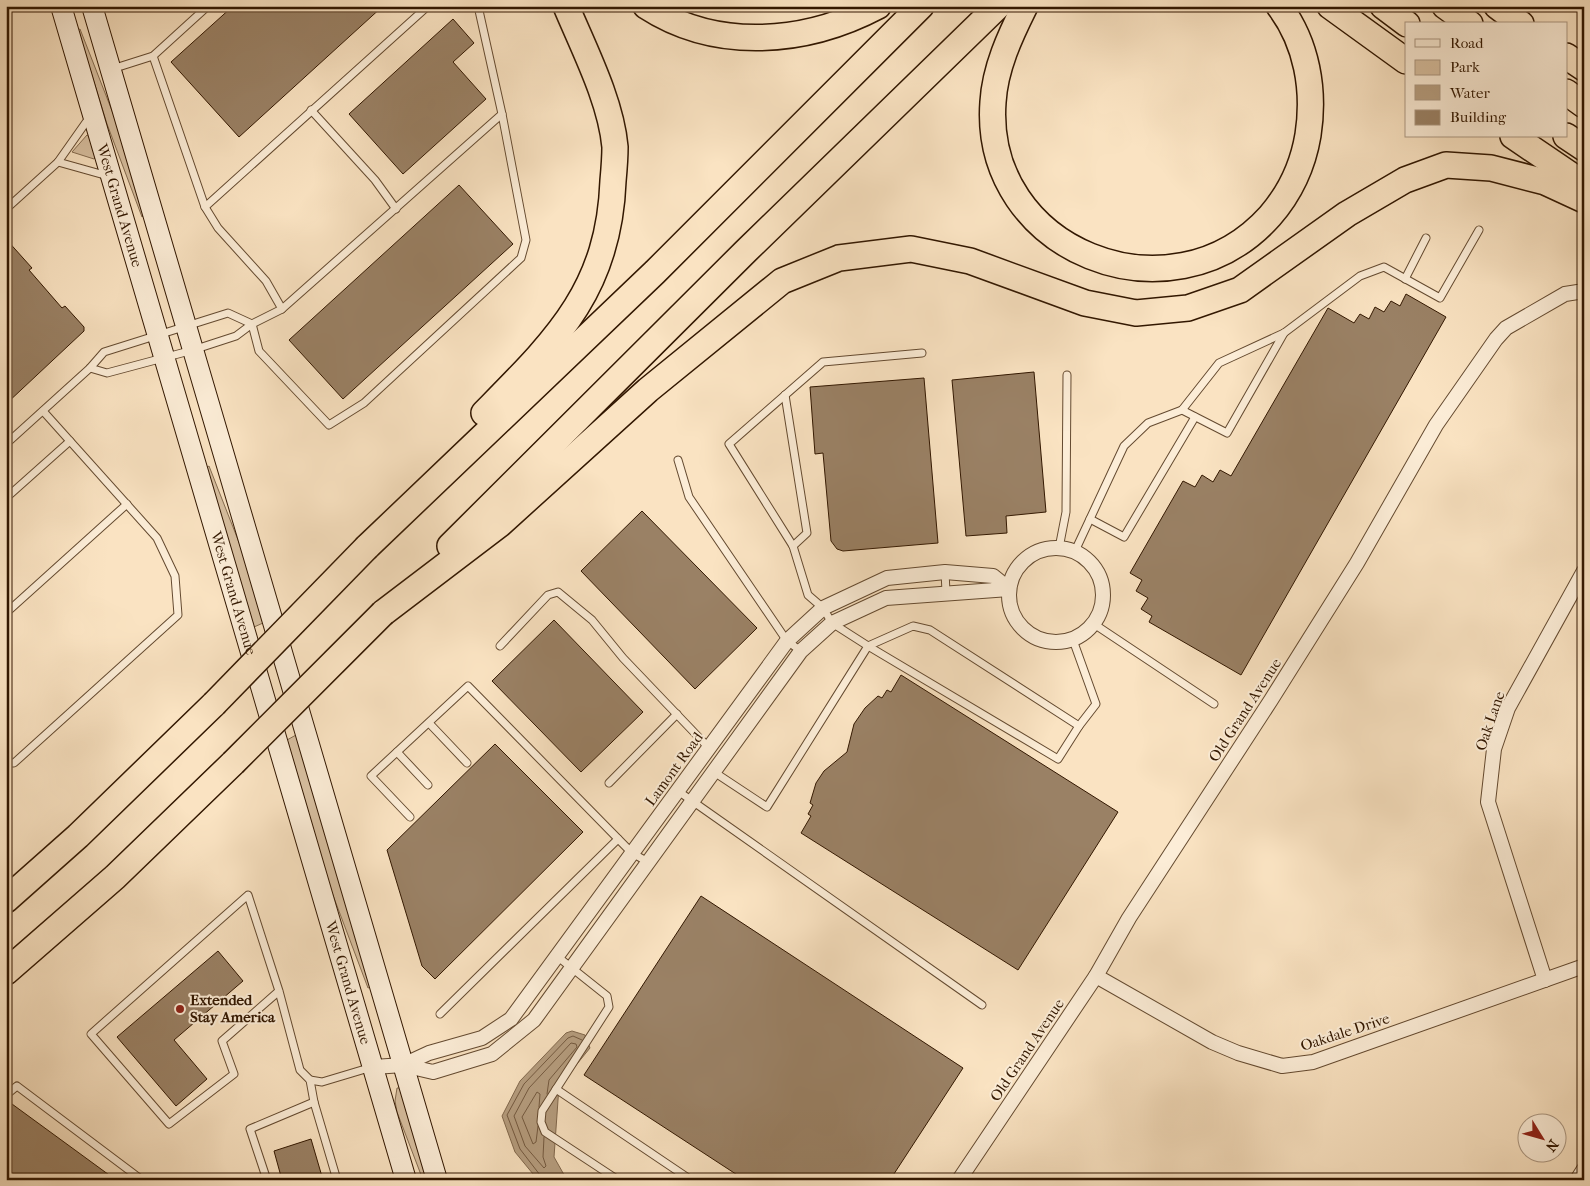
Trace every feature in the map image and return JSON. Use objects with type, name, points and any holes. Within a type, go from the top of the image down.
[{"type":"highway","points":[[367,547],[421,477],[547,349],[571,318],[590,282],[607,238],[612,205],[615,146],[606,108],[566,6]]},
{"type":"highway","points":[[646,6],[674,22],[700,30],[741,38],[773,38],[829,28],[878,6]]},
{"type":"highway","points":[[6,900],[78,836],[214,704],[367,547],[655,272],[921,6]]},
{"type":"highway","points":[[6,972],[114,877],[233,763],[746,251],[998,6]]},
{"type":"highway","points":[[1025,6],[1000,60],[992,101],[992,122],[996,145],[1005,174],[1027,209],[1054,236],[1099,260],[1139,269],[1186,267],[1235,246],[1259,228],[1290,188],[1300,168],[1306,145],[1310,99],[1308,72],[1302,48],[1292,23],[1279,6]]},
{"type":"highway","points":[[1330,6],[1405,60]]},
{"type":"highway","points":[[1383,6],[1405,22]]},
{"type":"highway","points":[[1445,6],[1467,22]]},
{"type":"highway","points":[[1497,6],[1518,22]]},
{"type":"highway","points":[[1568,57],[1584,68]]},
{"type":"highway","points":[[1568,93],[1584,105]]},
{"type":"highway","points":[[1568,137],[1584,148]]},
{"type":"highway","points":[[1516,138],[1584,184]]},
{"type":"highway","points":[[383,613],[500,524],[648,390],[782,281],[839,258],[911,249],[970,261],[1084,303],[1136,313],[1188,308],[1240,290],[1347,214],[1405,180],[1446,165],[1491,168],[1545,182],[1584,200]]},
{"type":"main road","name":"West Grand Avenue","points":[[62,6],[406,1180]]},
{"type":"main road","name":"West Grand Avenue","points":[[92,6],[437,1180]]},
{"type":"street","name":"Old Grand Avenue","points":[[959,1180],[1096,976],[1129,918],[1271,700],[1357,563],[1436,425],[1500,333],[1565,294],[1584,291]]},
{"type":"street","points":[[1059,548],[1075,551],[1087,559],[1096,570],[1102,583],[1104,597],[1101,611],[1094,624],[1085,634],[1073,640],[1057,643],[1041,641],[1026,633],[1015,620],[1010,605],[1009,589],[1013,575],[1021,563],[1032,554],[1045,549],[1059,548]]},
{"type":"street","name":"Oak Lane","points":[[1545,980],[1488,802],[1494,749],[1508,708],[1584,571]]},
{"type":"street","name":"Lamont Road","points":[[403,1065],[428,1053],[482,1038],[511,1019],[558,958],[632,853],[787,641],[823,608],[887,578],[945,572],[993,576],[1009,589]]},
{"type":"street","name":"Lamont Road","points":[[374,1067],[403,1065],[433,1072],[492,1054],[534,1020],[801,651],[832,623],[886,598],[946,592],[1009,589]]},
{"type":"street","name":"Oakdale Drive","points":[[1096,976],[1212,1042],[1238,1053],[1282,1066],[1313,1062],[1583,967]]},
{"type":"street","points":[[1577,1180],[1584,1169]]},
{"type":"lane","points":[[111,70],[153,56],[208,6]]},
{"type":"lane","points":[[205,206],[428,6]]},
{"type":"lane","points":[[252,324],[259,351],[329,425],[364,403],[521,258],[526,240],[502,114],[478,6]]},
{"type":"lane","points":[[153,56],[205,206],[218,228],[266,281],[282,309]]},
{"type":"lane","points":[[311,110],[375,180],[396,208]]},
{"type":"lane","points":[[6,209],[58,162],[94,112]]},
{"type":"lane","points":[[90,368],[107,373],[193,350],[236,336],[252,324],[282,309],[502,114]]},
{"type":"lane","points":[[58,162],[112,177]]},
{"type":"lane","points":[[1075,551],[1124,446],[1148,423],[1182,410],[1219,363],[1284,333],[1360,276],[1384,267],[1440,298],[1479,230]]},
{"type":"lane","points":[[1406,279],[1426,238]]},
{"type":"lane","points":[[6,444],[90,368],[104,352],[228,313],[252,324]]},
{"type":"lane","points":[[1182,410],[1227,433],[1284,333]]},
{"type":"lane","points":[[922,353],[823,362],[729,444],[793,546],[808,595],[823,608],[832,623],[1058,759],[1096,704],[1073,640]]},
{"type":"lane","points":[[1059,548],[1066,512],[1067,375]]},
{"type":"lane","points":[[786,395],[807,533],[793,546]]},
{"type":"lane","points":[[6,763],[14,763],[178,615],[175,576],[157,538],[42,411]]},
{"type":"lane","points":[[1090,519],[1124,537],[1195,417]]},
{"type":"lane","points":[[6,498],[70,441]]},
{"type":"lane","points":[[678,460],[689,497],[787,641],[801,651]]},
{"type":"lane","points":[[6,613],[127,504]]},
{"type":"lane","points":[[945,572],[946,592]]},
{"type":"lane","points":[[500,646],[548,595],[558,592],[592,620],[623,658],[709,748]]},
{"type":"lane","points":[[1094,624],[1214,704]]},
{"type":"lane","points":[[714,772],[767,807],[868,646],[913,626],[930,630],[1079,726]]},
{"type":"lane","points":[[410,817],[371,776],[468,686],[632,853],[648,862]]},
{"type":"lane","points":[[609,783],[677,714]]},
{"type":"lane","points":[[429,723],[467,763]]},
{"type":"lane","points":[[397,752],[428,785]]},
{"type":"lane","points":[[678,791],[692,803],[982,1005]]},
{"type":"lane","points":[[440,1014],[618,839]]},
{"type":"lane","points":[[279,991],[222,1041],[234,1074],[169,1124],[91,1034],[248,895],[279,991],[300,1070],[310,1080],[314,1102],[337,1180]]},
{"type":"lane","points":[[558,958],[607,996],[609,1007],[542,1111],[541,1122],[545,1132],[618,1180]]},
{"type":"lane","points":[[310,1080],[322,1082],[374,1067]]},
{"type":"lane","points":[[6,1096],[17,1086],[142,1180]]},
{"type":"lane","points":[[556,1089],[691,1180]]},
{"type":"lane","points":[[267,1180],[250,1129],[314,1102]]},
{"type":"green space","points":[[80,29],[116,121],[144,215],[142,217],[107,124],[78,30]]},
{"type":"green space","points":[[87,135],[91,137],[96,157],[94,159],[72,152]]},
{"type":"green space","points":[[209,466],[242,550],[263,623],[254,627],[206,468]]},
{"type":"green space","points":[[296,735],[371,987],[368,988],[331,890],[287,740]]},
{"type":"green space","points":[[397,1088],[400,1088],[427,1180],[423,1180],[397,1112],[395,1101]]},
{"type":"water","points":[[572,1031],[585,1035],[590,1048],[559,1086],[554,1157],[567,1180],[538,1180],[515,1152],[502,1116],[520,1081],[566,1033]]},
{"type":"building","points":[[233,6],[383,6],[239,137],[171,62]]},
{"type":"building","points":[[453,19],[474,43],[453,62],[486,99],[403,174],[349,114]]},
{"type":"building","points":[[459,185],[513,244],[343,399],[289,340]]},
{"type":"building","points":[[6,239],[32,268],[29,270],[62,308],[65,306],[84,327],[84,331],[6,404]]},
{"type":"building","points":[[1406,294],[1446,317],[1241,675],[1149,622],[1152,616],[1141,609],[1148,598],[1136,591],[1142,580],[1130,573],[1183,481],[1195,487],[1202,475],[1213,482],[1220,470],[1231,476],[1328,308],[1354,323],[1360,314],[1369,319],[1375,307],[1384,312],[1391,301],[1400,306]]},
{"type":"building","points":[[1034,372],[1046,512],[1006,516],[1007,533],[966,536],[952,380]]},
{"type":"building","points":[[924,378],[938,543],[843,551],[837,549],[831,541],[823,453],[815,454],[810,387]]},
{"type":"building","points":[[642,511],[757,628],[695,689],[581,571]]},
{"type":"building","points":[[554,620],[643,712],[581,772],[492,681]]},
{"type":"building","points":[[901,675],[1118,812],[1018,970],[801,833],[811,816],[808,814],[813,805],[810,803],[816,783],[824,771],[847,752],[854,724],[865,708],[878,696],[882,698],[887,690],[891,692]]},
{"type":"building","points":[[495,744],[583,832],[435,979],[422,966],[387,850]]},
{"type":"building","points":[[701,896],[963,1068],[890,1180],[745,1180],[584,1075]]},
{"type":"building","name":"Extended Stay America","points":[[218,951],[243,981],[174,1040],[207,1079],[176,1106],[117,1037]]},
{"type":"building","points":[[12,1104],[116,1180],[6,1180],[6,1112]]},
{"type":"building","points":[[311,1139],[323,1180],[282,1180],[274,1151]]},
{"type":"place","name":"Extended Stay America","points":[[180,1009]]}]
